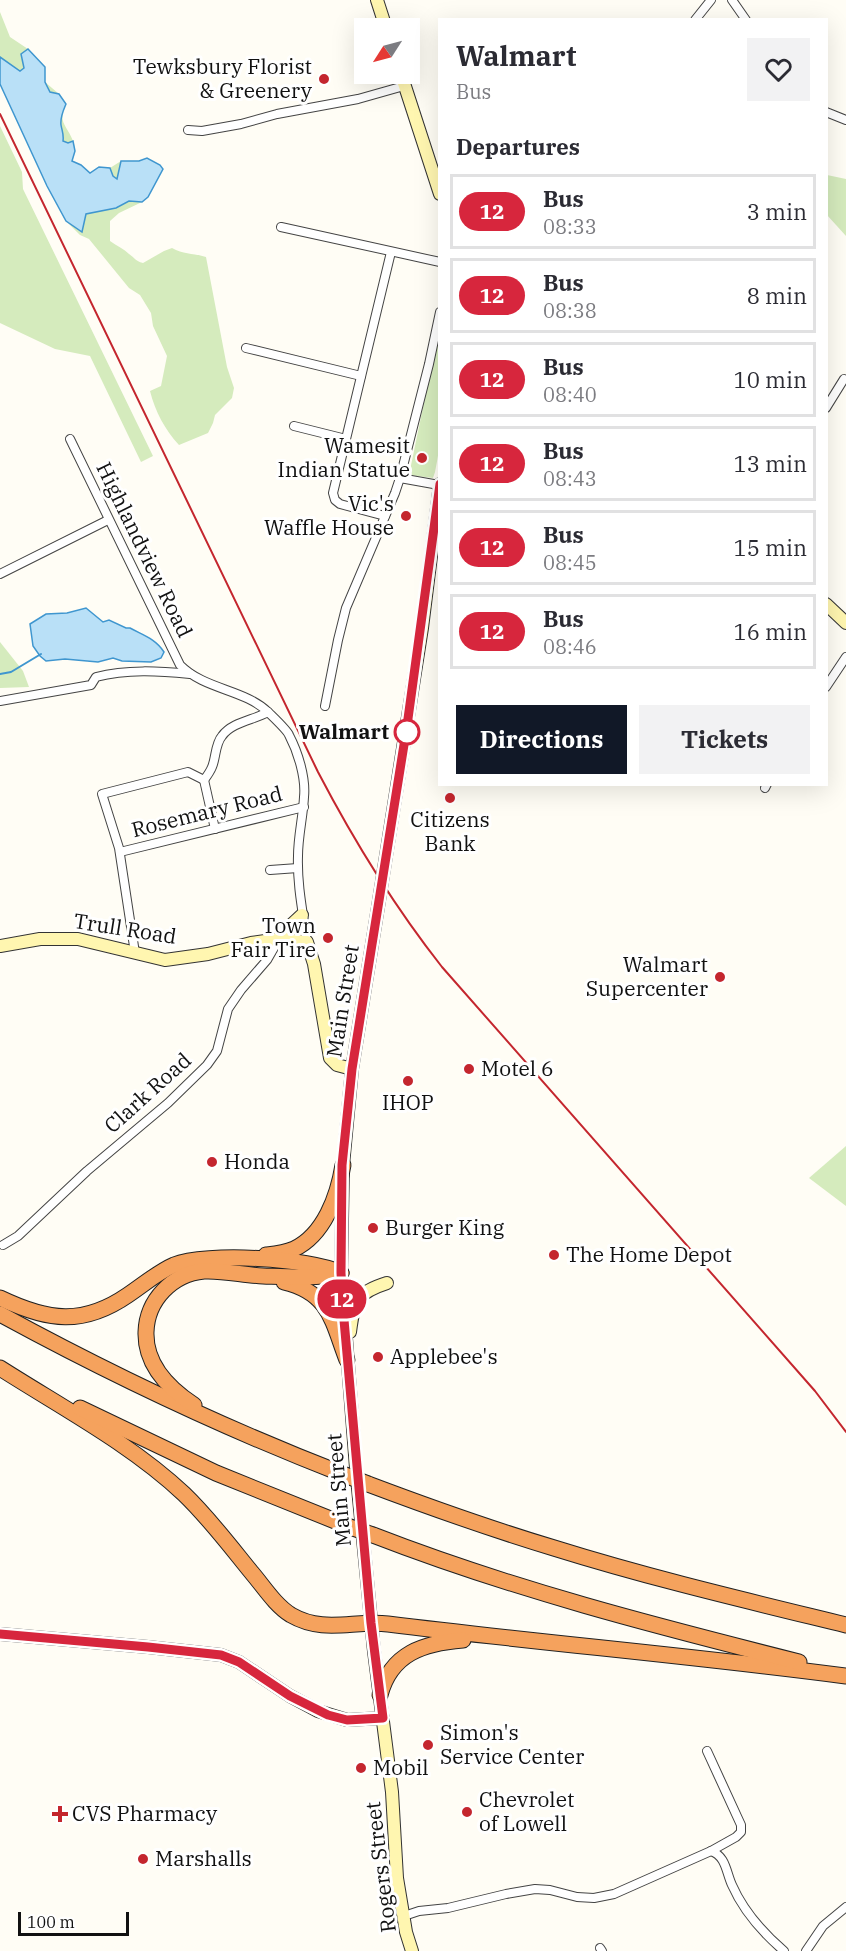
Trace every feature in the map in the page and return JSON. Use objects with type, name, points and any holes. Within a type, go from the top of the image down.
[{"type":"highway","points":[[246,1258],[286,1252],[311,1237],[331,1204],[340,1180],[342,1165]]},
{"type":"highway","points":[[0,1298],[42,1315],[75,1317],[107,1308],[168,1268],[197,1259],[246,1258],[312,1264],[341,1273]]},
{"type":"highway","points":[[243,1434],[193,1404],[165,1381],[156,1370],[146,1342],[146,1327],[152,1306],[168,1286],[182,1277],[207,1271],[261,1276],[314,1277],[341,1273]]},
{"type":"highway","points":[[261,1276],[297,1285],[312,1292],[328,1312],[347,1360]]},
{"type":"highway","points":[[0,1314],[87,1361],[243,1434],[368,1484],[555,1549],[714,1593],[846,1625]]},
{"type":"highway","points":[[0,1367],[100,1431],[160,1474],[209,1521],[276,1602],[289,1614],[317,1625],[386,1624],[846,1675]]},
{"type":"highway","points":[[0,1367],[175,1454],[269,1495],[422,1554],[605,1611],[846,1675]]},
{"type":"highway","points":[[380,1695],[391,1671],[403,1657],[417,1649],[452,1641],[500,1638]]},
{"type":"main road","points":[[377,0],[383,18]]},
{"type":"main road","points":[[404,84],[438,188]]},
{"type":"main road","name":"Main Street","points":[[390,1778],[371,1623],[347,1360],[341,1273],[342,1165],[352,1069],[422,628],[438,492]]},
{"type":"main road","points":[[828,606],[846,624]]},
{"type":"main road","points":[[279,939],[302,915]]},
{"type":"main road","name":"Trull Road","points":[[0,946],[40,939],[78,939],[165,960],[208,954],[251,943],[279,939],[307,942]]},
{"type":"main road","points":[[307,942],[314,964],[330,1058],[337,1065],[352,1069]]},
{"type":"main road","points":[[347,1360],[356,1300],[369,1289],[387,1283]]},
{"type":"main road","points":[[0,1634],[221,1655],[239,1662],[297,1700],[328,1715],[347,1720],[383,1718]]},
{"type":"main road","name":"Rogers Street","points":[[390,1778],[396,1868],[412,1951]]},
{"type":"street","points":[[696,18],[711,0]]},
{"type":"street","points":[[732,0],[745,18]]},
{"type":"street","points":[[188,130],[202,131],[241,124],[277,114],[358,99],[394,84]]},
{"type":"street","points":[[828,113],[846,120]]},
{"type":"street","points":[[281,227],[438,262]]},
{"type":"street","points":[[385,516],[340,504],[335,500],[333,493],[392,252]]},
{"type":"street","points":[[325,706],[346,608],[400,478],[438,321]]},
{"type":"street","points":[[246,348],[361,376]]},
{"type":"street","points":[[828,405],[844,379]]},
{"type":"street","points":[[294,426],[346,439]]},
{"type":"street","name":"Highlandview Road","points":[[70,439],[180,665],[190,674]]},
{"type":"street","points":[[400,478],[438,484]]},
{"type":"street","points":[[0,574],[108,520]]},
{"type":"street","points":[[828,684],[846,657]]},
{"type":"street","points":[[0,701],[92,685],[96,677],[145,671],[190,674],[207,684],[254,703],[268,712],[289,734],[302,774],[305,794],[299,836],[298,868],[307,942]]},
{"type":"street","points":[[215,829],[204,780],[212,767],[220,737],[243,722],[268,712]]},
{"type":"street","points":[[135,953],[120,852],[102,794],[188,772],[204,780]]},
{"type":"street","name":"Rosemary Road","points":[[120,852],[303,807]]},
{"type":"street","points":[[270,870],[298,868]]},
{"type":"street","name":"Clark Road","points":[[3,1245],[18,1236],[87,1171],[168,1103],[207,1065],[217,1051],[228,1010],[241,990],[267,960],[279,939]]},
{"type":"street","points":[[404,1916],[419,1911],[448,1908],[535,1889],[550,1890],[577,1897],[594,1898],[614,1894],[711,1851],[736,1837],[741,1832],[741,1825],[707,1751]]},
{"type":"street","points":[[711,1851],[718,1853],[724,1862],[732,1886],[762,1931],[784,1951]]},
{"type":"street","points":[[806,1951],[823,1926],[846,1907]]},
{"type":"green space","points":[[0,12],[10,37],[28,49],[45,67],[45,82],[59,94],[66,104],[62,116],[74,144],[72,161],[90,173],[99,167],[110,168],[121,161],[139,161],[147,158],[160,165],[142,202],[119,213],[110,221],[110,241],[143,263],[172,248],[206,257],[227,367],[234,388],[232,398],[215,415],[208,433],[179,445],[165,427],[158,413],[150,391],[161,386],[167,356],[153,326],[151,313],[140,295],[129,288],[89,239],[80,235],[66,221],[47,186],[0,84]]},
{"type":"green space","points":[[0,126],[22,172],[23,189],[153,456],[141,462],[90,356],[55,349],[0,323]]},
{"type":"green space","points":[[828,175],[846,179],[846,236],[828,216]]},
{"type":"green space","points":[[438,335],[438,456],[435,472],[433,478],[409,475]]},
{"type":"green space","points":[[0,642],[23,671],[29,687],[0,688]]},
{"type":"green space","points":[[846,1146],[846,1206],[809,1178]]},
{"type":"water","points":[[28,49],[45,67],[45,82],[50,92],[59,94],[66,104],[61,117],[61,125],[63,141],[68,143],[73,141],[75,151],[72,161],[90,173],[99,167],[110,168],[117,179],[121,161],[139,161],[147,158],[163,169],[148,197],[142,202],[129,201],[116,208],[86,214],[82,232],[66,221],[47,186],[0,84],[0,57],[20,71],[24,68],[21,54]]},
{"type":"water","points":[[86,608],[103,622],[109,620],[130,628],[153,641],[164,652],[161,658],[151,662],[122,661],[113,658],[98,662],[65,659],[46,661],[40,656],[33,646],[30,624],[46,614],[67,613]]},
{"type":"waterway","points":[[0,674],[11,672],[41,654]]},
{"type":"railway","points":[[0,114],[318,772],[346,823],[407,921],[442,967],[815,1391],[846,1432]]},
{"type":"bus line","name":"12","points":[[0,1634],[221,1655],[239,1662],[290,1696],[328,1715],[347,1720],[383,1718],[371,1623],[344,1320],[341,1273],[342,1165],[352,1069],[422,628],[438,500]]},
{"type":"place","name":"Tewksbury Florist & Greenery","points":[[324,79]]},
{"type":"place","name":"Wamesit Indian Statue","points":[[422,458]]},
{"type":"place","name":"Vic's Waffle House","points":[[406,516]]},
{"type":"place","name":"Walmart","points":[[407,732]]},
{"type":"place","name":"Citizens Bank","points":[[450,798]]},
{"type":"place","name":"Town Fair Tire","points":[[328,938]]},
{"type":"place","name":"Walmart Supercenter","points":[[720,977]]},
{"type":"place","name":"Motel 6","points":[[469,1069]]},
{"type":"place","name":"IHOP","points":[[408,1081]]},
{"type":"place","name":"Honda","points":[[212,1162]]},
{"type":"place","name":"Burger King","points":[[373,1228]]},
{"type":"place","name":"The Home Depot","points":[[554,1255]]},
{"type":"place","name":"Applebee's","points":[[378,1357]]},
{"type":"place","name":"Simon's Service Center","points":[[428,1745]]},
{"type":"place","name":"Mobil","points":[[361,1768]]},
{"type":"place","name":"Chevrolet of Lowell","points":[[467,1812]]},
{"type":"place","name":"CVS Pharmacy","points":[[60,1814]]},
{"type":"place","name":"Marshalls","points":[[143,1859]]}]
